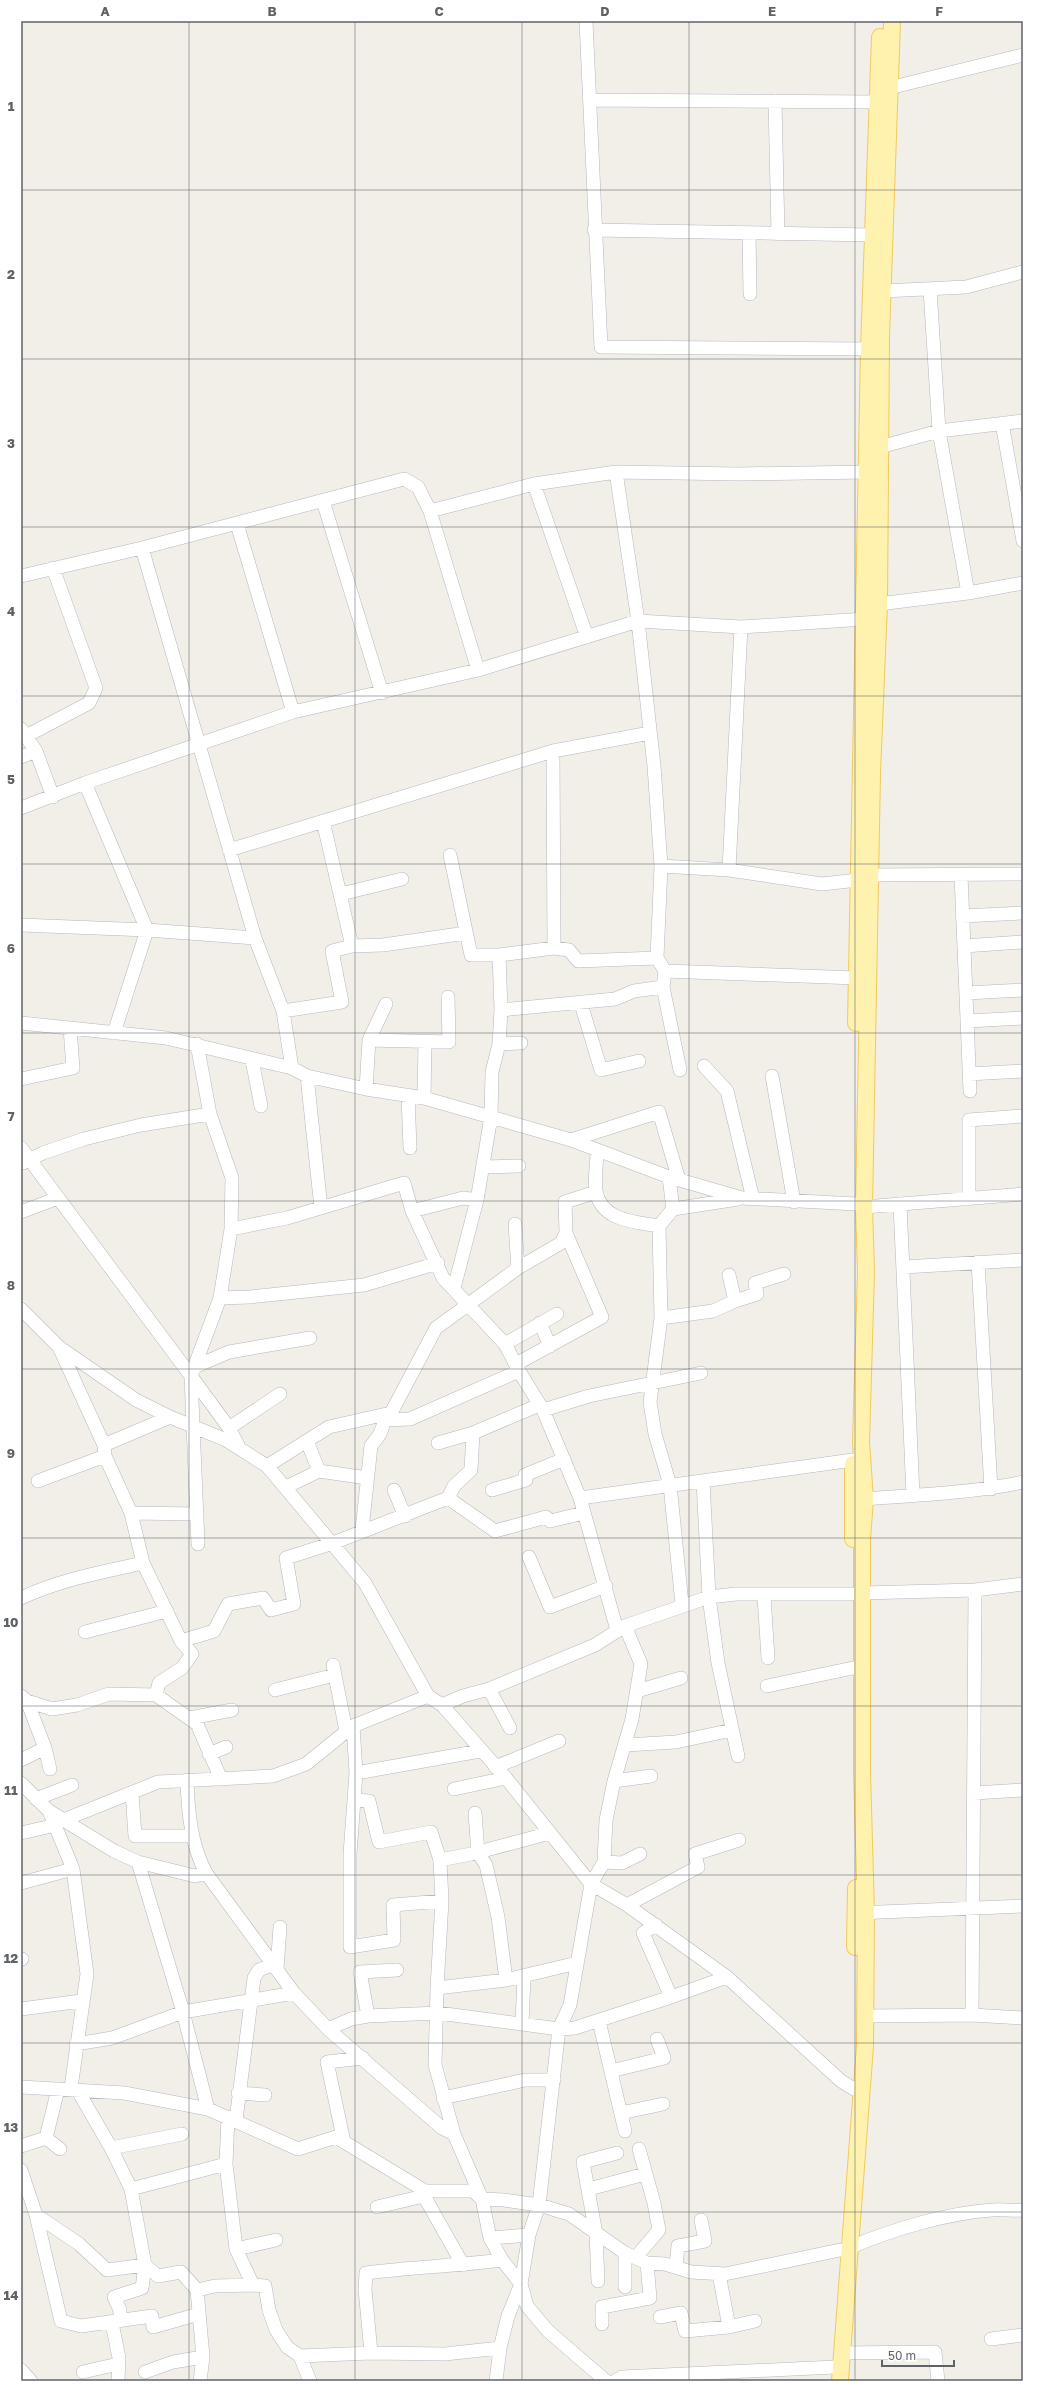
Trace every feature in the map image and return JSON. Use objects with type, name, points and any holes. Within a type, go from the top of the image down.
[{"type":"main road","points":[[836,2376],[850,2164],[861,1913],[862,1772],[853,1460],[860,1206],[869,349],[881,21]]},
{"type":"main road","points":[[864,877],[879,604],[883,291],[892,21]]},
{"type":"main road","points":[[836,2376],[842,2353],[844,2249],[856,2193],[866,2016],[853,1668],[857,1594],[866,1499],[861,1442],[866,1272],[860,1206],[856,978],[863,951]]},
{"type":"street","points":[[586,21],[594,230],[601,347],[869,349]]},
{"type":"street","points":[[889,88],[1023,55]]},
{"type":"street","points":[[590,100],[877,102]]},
{"type":"street","points":[[775,101],[778,234]]},
{"type":"street","points":[[594,230],[872,235]]},
{"type":"street","points":[[748,233],[750,294]]},
{"type":"street","points":[[883,291],[966,287],[1023,272]]},
{"type":"street","points":[[930,289],[939,431],[968,593]]},
{"type":"street","points":[[880,447],[939,431],[1023,421]]},
{"type":"street","points":[[1002,423],[1023,542]]},
{"type":"street","points":[[616,472],[638,621],[650,733],[661,866],[657,958],[665,971],[663,986],[680,1070]]},
{"type":"street","points":[[430,511],[534,484],[616,472],[738,474],[867,472]]},
{"type":"street","points":[[21,576],[237,524],[404,479],[418,487],[430,511],[478,670]]},
{"type":"street","points":[[534,484],[587,637]]},
{"type":"street","points":[[323,501],[382,693]]},
{"type":"street","points":[[237,524],[293,712]]},
{"type":"street","points":[[142,548],[255,938],[283,1011],[292,1068]]},
{"type":"street","points":[[53,568],[96,688],[89,703],[23,732],[36,751],[53,797]]},
{"type":"street","points":[[879,604],[968,593],[1023,583]]},
{"type":"street","points":[[21,808],[53,797],[85,783],[293,712],[478,670],[638,621],[741,626],[865,619]]},
{"type":"street","points":[[729,870],[741,626]]},
{"type":"street","points":[[229,850],[553,751],[650,733]]},
{"type":"street","points":[[21,757],[36,751]]},
{"type":"street","points":[[553,751],[554,948]]},
{"type":"street","points":[[85,783],[147,930],[114,1033]]},
{"type":"street","points":[[323,821],[352,946]]},
{"type":"street","points":[[450,855],[471,955],[499,955],[554,948],[569,950],[578,960],[657,958]]},
{"type":"street","points":[[661,866],[729,870],[822,884],[864,877],[1023,874]]},
{"type":"street","points":[[961,875],[970,1091]]},
{"type":"street","points":[[341,894],[402,879]]},
{"type":"street","points":[[962,916],[1023,913]]},
{"type":"street","points":[[21,925],[147,930],[255,938]]},
{"type":"street","points":[[283,1011],[342,1002],[332,950],[352,946],[383,946],[466,933]]},
{"type":"street","points":[[964,946],[1023,942]]},
{"type":"street","points":[[454,1288],[477,1200],[484,1167],[491,1117],[492,1072],[499,1044],[501,1010],[499,955]]},
{"type":"street","points":[[665,971],[856,978]]},
{"type":"street","points":[[501,1010],[581,1004],[615,999],[634,991],[663,986]]},
{"type":"street","points":[[967,993],[1023,990]]},
{"type":"street","points":[[369,1040],[425,1043],[449,1042],[448,997]]},
{"type":"street","points":[[366,1090],[369,1040],[386,1004]]},
{"type":"street","points":[[581,1004],[601,1070],[639,1061]]},
{"type":"street","points":[[968,1021],[1023,1018]]},
{"type":"street","points":[[21,1023],[166,1038],[197,1044],[252,1060],[292,1068],[307,1076],[366,1090],[424,1098],[571,1140],[674,1179],[748,1199]]},
{"type":"street","points":[[21,1080],[73,1068],[70,1028]]},
{"type":"street","points":[[424,1098],[425,1043]]},
{"type":"street","points":[[499,1044],[521,1043]]},
{"type":"street","points":[[197,1044],[210,1114],[232,1178],[231,1229],[220,1298],[193,1372],[193,1425],[198,1544]]},
{"type":"street","points":[[252,1060],[261,1106]]},
{"type":"street","points":[[704,1066],[727,1091],[748,1199]]},
{"type":"street","points":[[969,1074],[1023,1071]]},
{"type":"street","points":[[307,1076],[322,1208]]},
{"type":"street","points":[[772,1076],[794,1202]]},
{"type":"street","points":[[408,1095],[410,1148]]},
{"type":"street","points":[[571,1140],[659,1112],[674,1179],[673,1209],[659,1226],[661,1318],[652,1382],[651,1409],[670,1485],[682,1604]]},
{"type":"street","points":[[25,1162],[43,1153],[84,1139],[141,1125],[210,1114]]},
{"type":"street","points":[[969,1199],[969,1120],[1023,1116]]},
{"type":"street","points":[[21,1148],[25,1162],[58,1198],[193,1372],[229,1428],[241,1451]]},
{"type":"street","points":[[597,1151],[596,1192],[610,1214],[619,1219],[659,1226]]},
{"type":"street","points":[[484,1167],[519,1166]]},
{"type":"street","points":[[231,1229],[322,1208],[404,1183],[412,1211],[438,1262],[443,1278],[505,1344],[541,1407],[580,1498],[606,1586],[621,1628],[641,1664],[626,1745],[614,1781],[606,1820],[604,1862],[591,1884],[570,2005],[559,2029],[539,2205],[530,2235],[521,2284],[508,2316],[500,2348],[496,2381]]},
{"type":"street","points":[[267,1466],[329,1427],[388,1416],[410,1419],[517,1367],[550,1346],[602,1318],[566,1233],[565,1202],[596,1192]]},
{"type":"street","points":[[673,1209],[748,1199],[860,1206],[1023,1194]]},
{"type":"street","points":[[21,1212],[58,1198]]},
{"type":"street","points":[[412,1211],[464,1198],[477,1200]]},
{"type":"street","points":[[900,1204],[913,1495]]},
{"type":"street","points":[[515,1224],[518,1268]]},
{"type":"street","points":[[362,1530],[371,1446],[380,1434],[388,1416],[436,1328],[466,1304],[518,1268],[561,1243],[566,1233]]},
{"type":"street","points":[[904,1267],[1023,1260]]},
{"type":"street","points":[[220,1298],[250,1297],[364,1285],[438,1262]]},
{"type":"street","points":[[978,1262],[991,1489]]},
{"type":"street","points":[[661,1318],[713,1311],[735,1301],[757,1294],[755,1283],[784,1274]]},
{"type":"street","points":[[729,1275],[735,1301]]},
{"type":"street","points":[[21,1309],[59,1347],[136,1400],[170,1418],[193,1425],[226,1440],[241,1451],[267,1466],[365,1583],[428,1696],[442,1705],[480,1751],[506,1778],[591,1884],[627,1905],[727,1977],[841,2081],[854,2089]]},
{"type":"street","points":[[505,1344],[557,1314]]},
{"type":"street","points":[[540,1323],[550,1346]]},
{"type":"street","points":[[193,1372],[229,1352],[310,1338]]},
{"type":"street","points":[[59,1347],[131,1513],[143,1563],[181,1641],[192,1654],[182,1668],[159,1683],[156,1695]]},
{"type":"street","points":[[438,1443],[473,1433],[541,1407],[652,1382],[701,1373]]},
{"type":"street","points":[[229,1428],[280,1394]]},
{"type":"street","points":[[38,1481],[104,1451],[170,1418]]},
{"type":"street","points":[[181,1641],[214,1631],[228,1604],[263,1598],[271,1610],[294,1604],[286,1558],[333,1543],[362,1530],[405,1516],[448,1498],[454,1486],[471,1470],[473,1433]]},
{"type":"street","points":[[307,1441],[319,1471]]},
{"type":"street","points":[[492,1490],[526,1480],[525,1475],[564,1459]]},
{"type":"street","points":[[580,1498],[853,1460]]},
{"type":"street","points":[[286,1488],[319,1471],[367,1478]]},
{"type":"street","points":[[703,1481],[709,1597],[718,1663],[738,1756]]},
{"type":"street","points":[[866,1499],[991,1489],[1023,1482]]},
{"type":"street","points":[[394,1490],[405,1516]]},
{"type":"street","points":[[448,1498],[494,1531],[546,1517],[550,1521],[584,1513]]},
{"type":"street","points":[[131,1513],[197,1514]]},
{"type":"street","points":[[529,1557],[550,1607],[606,1586]]},
{"type":"street","points":[[21,1598],[38,1590],[88,1575],[143,1563]]},
{"type":"street","points":[[442,1705],[463,1696],[489,1689],[595,1645],[621,1628],[682,1604],[709,1597],[736,1594],[764,1596],[976,1590],[1023,1584]]},
{"type":"street","points":[[972,2015],[976,1590]]},
{"type":"street","points":[[764,1596],[768,1658]]},
{"type":"street","points":[[85,1632],[167,1611]]},
{"type":"street","points":[[767,1686],[853,1668]]},
{"type":"street","points":[[275,1690],[334,1670],[350,1729],[356,1773],[350,1854],[350,1947],[394,1940],[393,1905],[442,1901]]},
{"type":"street","points":[[636,1691],[681,1678]]},
{"type":"street","points":[[489,1689],[510,1728]]},
{"type":"street","points":[[24,1698],[52,1709],[77,1704],[109,1694],[156,1695],[197,1724],[220,1779]]},
{"type":"street","points":[[21,1833],[61,1822],[158,1782],[273,1776],[306,1764],[350,1729],[428,1696]]},
{"type":"street","points":[[24,1698],[45,1748],[50,1769]]},
{"type":"street","points":[[190,1718],[232,1710]]},
{"type":"street","points":[[626,1745],[676,1742],[732,1730]]},
{"type":"street","points":[[495,1767],[559,1742]]},
{"type":"street","points":[[209,1754],[226,1747]]},
{"type":"street","points":[[21,1760],[45,1748]]},
{"type":"street","points":[[356,1773],[480,1751]]},
{"type":"street","points":[[614,1781],[651,1776]]},
{"type":"street","points":[[454,1789],[506,1778]]},
{"type":"street","points":[[187,1780],[192,1836],[206,1873],[276,1966],[294,1993],[328,2029],[442,2128],[454,2134]]},
{"type":"street","points":[[21,1783],[61,1822],[114,1851],[138,1862],[195,1876],[206,1873]]},
{"type":"street","points":[[36,1799],[72,1785]]},
{"type":"street","points":[[974,1793],[1023,1790]]},
{"type":"street","points":[[132,1793],[135,1836],[192,1836]]},
{"type":"street","points":[[355,1800],[369,1801],[379,1842],[431,1832],[440,1860],[442,1901],[437,1988],[438,2013],[435,2065],[454,2134],[482,2199],[490,2238],[502,2260],[521,2284],[527,2306],[537,2319],[606,2381]]},
{"type":"street","points":[[475,1813],[478,1853],[488,1872],[498,1917],[506,1980]]},
{"type":"street","points":[[61,1822],[73,1869],[87,1974],[76,2044],[74,2090],[112,2148],[131,2189],[145,2265],[142,2288],[114,2297],[120,2310],[116,2321],[119,2358],[118,2381]]},
{"type":"street","points":[[440,1860],[478,1853],[550,1833]]},
{"type":"street","points":[[627,1905],[698,1867],[695,1854],[739,1840]]},
{"type":"street","points":[[604,1862],[622,1862],[640,1854]]},
{"type":"street","points":[[138,1862],[183,2012],[208,2109]]},
{"type":"street","points":[[21,1883],[73,1869]]},
{"type":"street","points":[[861,1913],[1023,1906]]},
{"type":"street","points":[[656,1925],[643,1933],[671,1998]]},
{"type":"street","points":[[276,1966],[280,1927]]},
{"type":"street","points":[[437,1988],[506,1980],[578,1963]]},
{"type":"street","points":[[253,2285],[236,2249],[226,2164],[232,2118],[238,2094],[254,1978],[259,1970],[276,1966]]},
{"type":"street","points":[[368,2016],[360,1972],[397,1970]]},
{"type":"street","points":[[522,2024],[524,1976]]},
{"type":"street","points":[[328,2029],[350,2019],[368,2016],[438,2013],[559,2029],[599,2021],[671,1998],[727,1977]]},
{"type":"street","points":[[76,2044],[112,2038],[183,2012],[251,1999],[294,1993]]},
{"type":"street","points":[[21,2009],[82,2001]]},
{"type":"street","points":[[866,2016],[972,2015],[1023,2018]]},
{"type":"street","points":[[599,2021],[625,2131]]},
{"type":"street","points":[[611,2071],[664,2058],[658,2039]]},
{"type":"street","points":[[344,2142],[327,2062],[363,2058]]},
{"type":"street","points":[[443,2098],[525,2080],[554,2080]]},
{"type":"street","points":[[21,2087],[124,2093],[208,2109],[232,2118],[298,2149],[336,2137],[424,2193],[463,2265]]},
{"type":"street","points":[[46,2138],[58,2089]]},
{"type":"street","points":[[238,2094],[265,2095]]},
{"type":"street","points":[[621,2113],[663,2104]]},
{"type":"street","points":[[112,2148],[182,2134]]},
{"type":"street","points":[[21,2146],[46,2138]]},
{"type":"street","points":[[46,2138],[60,2149]]},
{"type":"street","points":[[625,2287],[636,2257],[659,2230],[654,2203],[645,2174],[640,2149]]},
{"type":"street","points":[[598,2281],[596,2234],[583,2162],[617,2153]]},
{"type":"street","points":[[131,2189],[226,2164]]},
{"type":"street","points":[[21,2170],[36,2215],[61,2320],[81,2326],[152,2316],[153,2327],[199,2314]]},
{"type":"street","points":[[589,2189],[645,2174]]},
{"type":"street","points":[[377,2207],[424,2193],[473,2191],[482,2199],[504,2200],[539,2205],[569,2214],[596,2234],[636,2257],[691,2272],[718,2274],[844,2249],[870,2239],[928,2222],[992,2210],[1023,2210]]},
{"type":"street","points":[[36,2215],[79,2244],[107,2270],[145,2265],[158,2276],[181,2272],[197,2290],[203,2356],[200,2381]]},
{"type":"street","points":[[676,2268],[678,2246],[705,2240],[700,2220]]},
{"type":"street","points":[[490,2238],[530,2235]]},
{"type":"street","points":[[236,2249],[276,2240]]},
{"type":"street","points":[[602,2324],[602,2307],[650,2298],[636,2257]]},
{"type":"street","points":[[371,2353],[365,2289],[366,2273],[381,2270],[463,2265],[502,2260]]},
{"type":"street","points":[[718,2274],[729,2327]]},
{"type":"street","points":[[197,2290],[215,2286],[265,2286],[269,2310],[276,2330],[287,2347],[300,2356],[310,2381]]},
{"type":"street","points":[[660,2317],[681,2313],[685,2331],[729,2327],[755,2321]]},
{"type":"street","points":[[991,2339],[1023,2335]]},
{"type":"street","points":[[300,2356],[371,2353],[445,2354],[500,2348]]},
{"type":"street","points":[[842,2353],[935,2352],[938,2381]]},
{"type":"street","points":[[145,2372],[173,2362],[203,2356]]},
{"type":"street","points":[[83,2372],[118,2364]]},
{"type":"street","points":[[21,2370],[31,2381]]},
{"type":"street","points":[[615,2381],[622,2377],[836,2376]]}]
